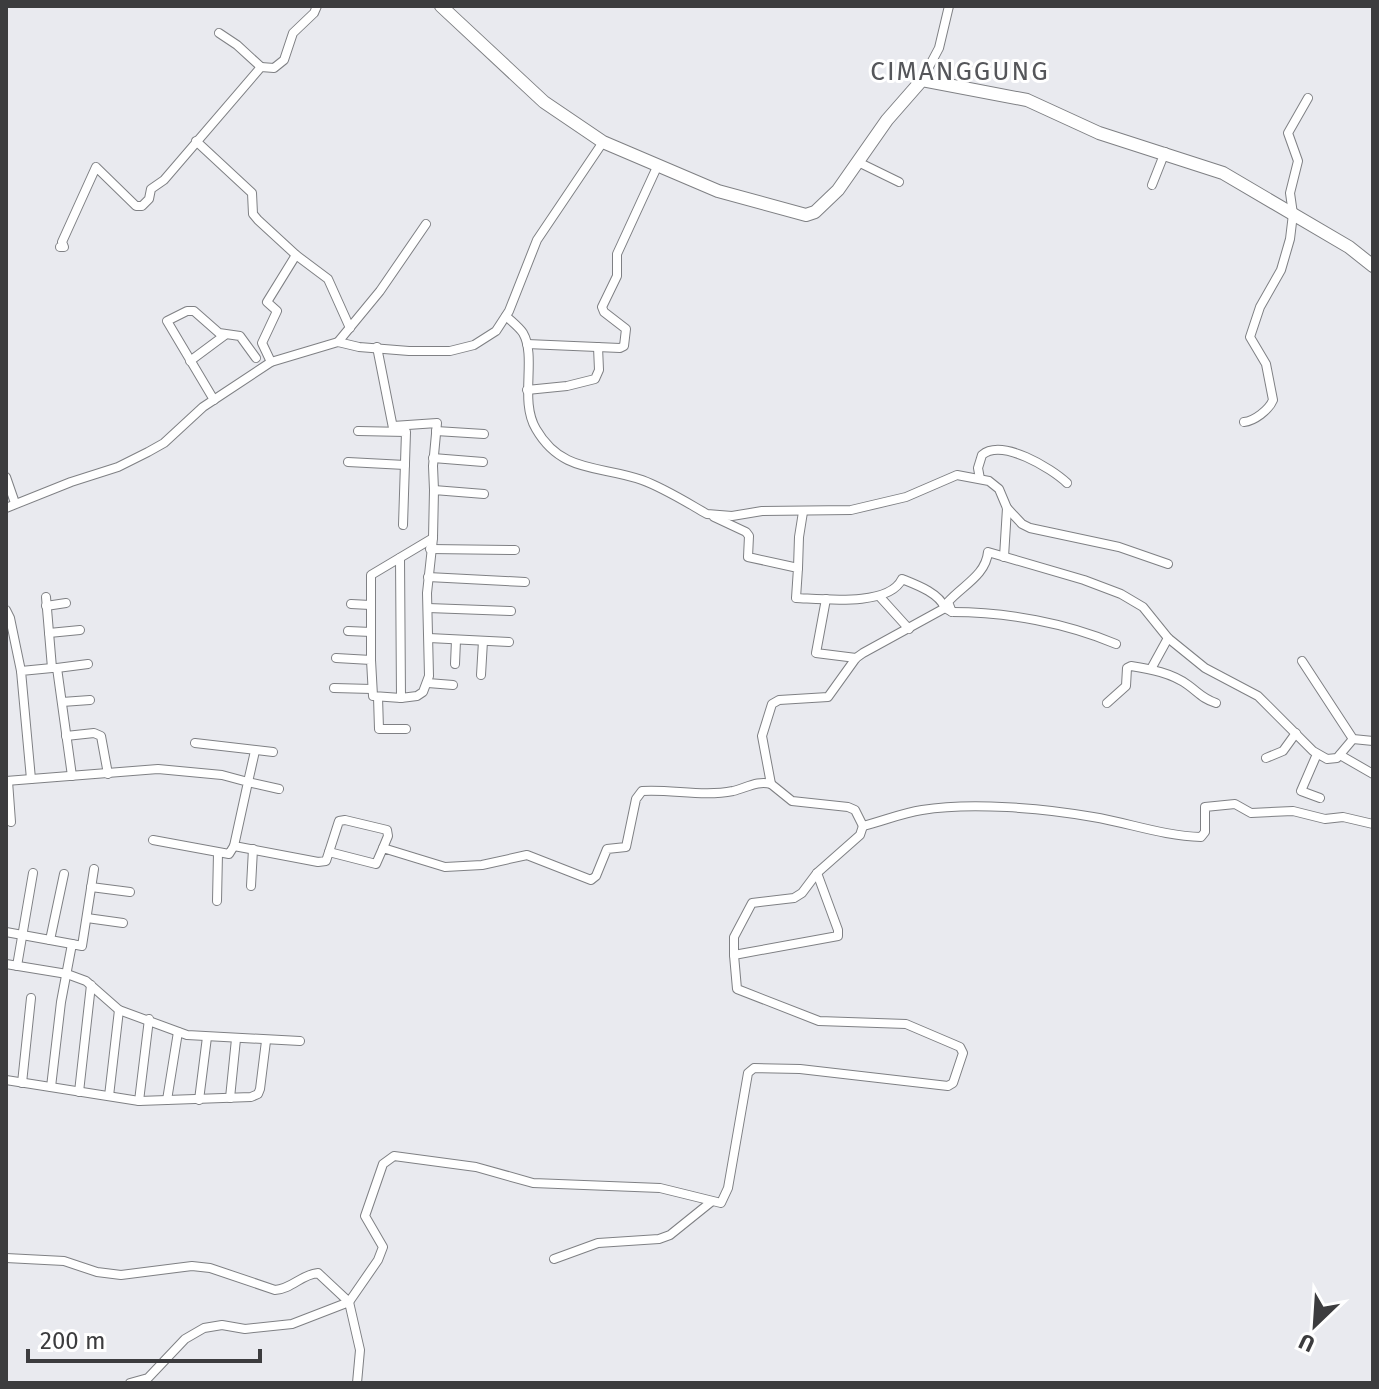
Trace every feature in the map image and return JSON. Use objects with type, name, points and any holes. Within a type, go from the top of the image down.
[{"type":"street","points":[[219,33],[261,67],[274,68],[284,60],[293,33],[314,13],[317,6]]},
{"type":"street","points":[[441,6],[544,102],[603,142],[718,191],[806,215],[815,212],[838,190],[887,120],[922,80],[939,48],[949,6]]},
{"type":"street","points":[[60,247],[64,247],[62,242],[96,167],[136,206],[142,206],[149,199],[151,189],[164,180],[261,67]]},
{"type":"street","points":[[922,80],[1027,100],[1099,133],[1223,173],[1349,247],[1373,266]]},
{"type":"street","points":[[1244,422],[1269,407],[1273,400],[1266,364],[1250,337],[1260,307],[1281,270],[1290,239],[1293,214],[1290,193],[1298,161],[1288,133],[1308,98]]},
{"type":"street","points":[[196,141],[252,193],[253,214],[296,255],[328,279],[350,328]]},
{"type":"street","points":[[6,508],[118,467],[148,452],[164,443],[214,400],[271,362],[338,342],[359,347],[450,351],[463,348],[496,331],[519,290],[537,240],[603,142]]},
{"type":"street","points":[[1152,185],[1165,152]]},
{"type":"street","points":[[858,162],[899,182]]},
{"type":"street","points":[[527,344],[620,348],[626,344],[626,329],[602,307],[617,276],[617,254],[657,167]]},
{"type":"street","points":[[338,342],[380,291],[426,224]]},
{"type":"street","points":[[271,362],[262,343],[277,311],[267,302],[296,255]]},
{"type":"street","points":[[214,400],[167,321],[193,310],[211,328],[225,335],[240,336],[256,358]]},
{"type":"street","points":[[506,316],[522,331],[527,344],[527,390],[535,428],[553,450],[565,460],[646,481],[746,532],[748,557],[798,568]]},
{"type":"street","points":[[190,361],[225,335]]},
{"type":"street","points":[[377,347],[393,429]]},
{"type":"street","points":[[527,390],[567,386],[595,379],[599,370],[598,347]]},
{"type":"street","points":[[334,688],[401,698],[417,696],[428,683],[428,577],[433,538],[433,458],[437,423],[358,431]]},
{"type":"street","points":[[393,429],[406,432],[403,525]]},
{"type":"street","points":[[436,431],[484,434]]},
{"type":"street","points":[[980,479],[978,468],[982,455],[995,450],[1042,464],[1067,483]]},
{"type":"street","points":[[433,458],[483,462]]},
{"type":"street","points":[[348,462],[405,465]]},
{"type":"street","points":[[707,514],[732,516],[762,511],[851,510],[906,497],[957,475],[995,484],[1007,508],[1030,528],[1107,544],[1168,564]]},
{"type":"street","points":[[6,477],[15,503]]},
{"type":"street","points":[[434,490],[484,494]]},
{"type":"street","points":[[1004,557],[1007,508]]},
{"type":"street","points":[[803,512],[796,598],[880,597],[899,585],[902,579],[934,595],[948,610]]},
{"type":"street","points":[[406,729],[379,729],[371,660],[371,575],[433,538]]},
{"type":"street","points":[[430,549],[515,550]]},
{"type":"street","points":[[948,610],[948,602],[976,578],[988,552],[1071,575],[1121,594],[1143,607],[1168,638],[1205,668],[1258,696],[1317,754],[1327,759],[1340,755],[1353,739]]},
{"type":"street","points":[[400,558],[401,698]]},
{"type":"street","points":[[428,577],[525,582]]},
{"type":"street","points":[[880,597],[909,629]]},
{"type":"street","points":[[826,599],[816,653],[856,658]]},
{"type":"street","points":[[66,603],[46,602],[72,776]]},
{"type":"street","points":[[351,604],[370,605]]},
{"type":"street","points":[[428,608],[511,611]]},
{"type":"street","points":[[6,610],[21,671],[31,779]]},
{"type":"street","points":[[771,784],[762,736],[770,707],[779,700],[828,697],[856,658],[948,610],[1020,617],[1098,636],[1116,644]]},
{"type":"street","points":[[49,633],[80,630]]},
{"type":"street","points":[[348,631],[371,632]]},
{"type":"street","points":[[429,638],[509,642]]},
{"type":"street","points":[[1151,669],[1168,638]]},
{"type":"street","points":[[455,664],[456,640]]},
{"type":"street","points":[[481,675],[483,641]]},
{"type":"street","points":[[336,658],[371,660]]},
{"type":"street","points":[[1302,661],[1353,739]]},
{"type":"street","points":[[21,671],[88,664]]},
{"type":"street","points":[[1107,703],[1127,685],[1129,666],[1151,669],[1184,682],[1202,698],[1216,703]]},
{"type":"street","points":[[428,683],[453,685]]},
{"type":"street","points":[[62,702],[90,700]]},
{"type":"street","points":[[66,736],[94,733],[101,736],[108,774]]},
{"type":"street","points":[[1266,758],[1283,751],[1296,733]]},
{"type":"street","points":[[1353,739],[1373,741]]},
{"type":"street","points":[[195,743],[273,752]]},
{"type":"street","points":[[153,840],[229,854],[234,846],[255,751]]},
{"type":"street","points":[[1317,754],[1301,791],[1320,798]]},
{"type":"street","points":[[1340,755],[1373,774]]},
{"type":"street","points":[[11,822],[7,781],[158,769],[222,775],[279,789]]},
{"type":"street","points":[[130,1383],[148,1378],[185,1339],[204,1328],[222,1325],[245,1329],[292,1324],[349,1302],[378,1260],[383,1247],[365,1216],[383,1164],[394,1156],[476,1167],[533,1183],[660,1188],[721,1203],[725,1198],[748,1073],[754,1068],[800,1069],[948,1086],[953,1083],[963,1053],[960,1047],[906,1024],[823,1022],[737,988],[734,937],[753,902],[796,898],[817,873],[860,835],[863,826],[855,810],[848,807],[792,801],[764,782],[732,791],[690,794],[642,791],[636,799],[627,845],[621,849],[607,849],[596,876],[591,880],[527,855],[482,865],[445,867],[383,848]]},
{"type":"street","points":[[863,826],[922,810],[963,807],[1064,813],[1122,822],[1157,832],[1201,837],[1205,832],[1205,807],[1228,803],[1251,813],[1288,811],[1325,819],[1359,819],[1373,824]]},
{"type":"street","points":[[234,846],[318,862],[326,861],[339,821],[387,830],[388,836],[376,864],[329,852]]},
{"type":"street","points":[[251,886],[253,849]]},
{"type":"street","points":[[217,901],[218,853]]},
{"type":"street","points":[[6,932],[82,946],[94,869]]},
{"type":"street","points":[[33,873],[23,935],[9,967],[67,974],[91,985],[119,1010],[178,1032],[207,1037],[300,1041]]},
{"type":"street","points":[[734,955],[837,937],[838,930],[817,873]]},
{"type":"street","points":[[50,940],[64,874]]},
{"type":"street","points":[[91,887],[130,892]]},
{"type":"street","points":[[87,918],[123,923]]},
{"type":"street","points":[[51,1087],[72,944]]},
{"type":"street","points":[[79,1092],[91,985]]},
{"type":"street","points":[[22,1083],[31,998]]},
{"type":"street","points":[[109,1096],[119,1010]]},
{"type":"street","points":[[139,1101],[149,1019]]},
{"type":"street","points":[[167,1100],[178,1032]]},
{"type":"street","points":[[199,1100],[207,1037]]},
{"type":"street","points":[[230,1098],[236,1039]]},
{"type":"street","points":[[6,1080],[139,1101],[251,1097],[259,1092],[266,1041]]},
{"type":"street","points":[[554,1259],[579,1248],[611,1241],[659,1239],[711,1202]]},
{"type":"street","points":[[6,1258],[64,1261],[97,1272],[121,1275],[178,1266],[210,1268],[275,1290],[285,1290],[310,1273],[318,1273],[349,1302],[360,1350],[357,1383]]},
{"type":"district","name":"CIMANGGUNG","points":[[960,71]]}]
